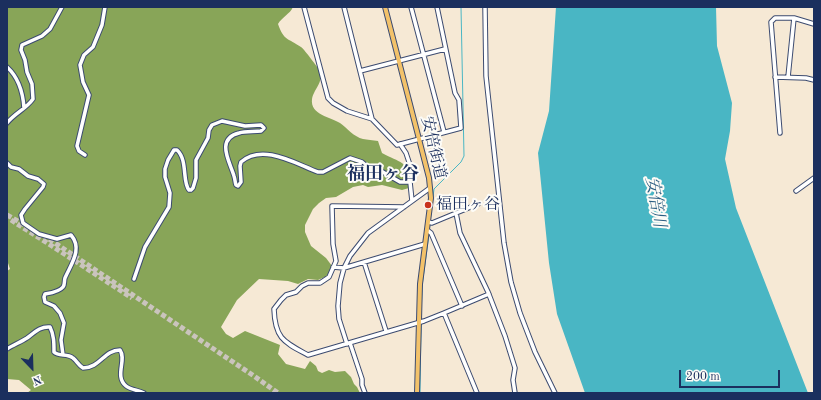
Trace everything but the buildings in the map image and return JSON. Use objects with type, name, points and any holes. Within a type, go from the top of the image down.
[{"type":"main road","name":"安倍街道","points":[[385,7],[427,166],[430,188],[428,222],[420,284],[417,393]]},
{"type":"street","points":[[7,123],[12,117],[28,106],[34,99],[34,92],[21,46],[24,43],[42,36],[50,29],[62,7]]},
{"type":"street","points":[[85,155],[77,148],[89,95],[83,82],[80,65],[84,55],[93,47],[102,25],[105,7]]},
{"type":"street","points":[[304,7],[328,98],[333,103],[347,111],[372,119],[397,145],[461,128],[459,100],[455,93],[437,7]]},
{"type":"street","points":[[344,7],[372,119]]},
{"type":"street","points":[[411,7],[444,132]]},
{"type":"street","points":[[485,7],[486,76],[504,243],[511,282],[520,313],[535,352],[555,393]]},
{"type":"street","points":[[780,133],[771,22],[775,18],[794,18],[814,24]]},
{"type":"street","points":[[788,77],[794,18]]},
{"type":"street","points":[[360,71],[445,49]]},
{"type":"street","points":[[7,67],[13,72],[23,95],[24,108]]},
{"type":"street","points":[[775,77],[806,78],[814,80]]},
{"type":"street","points":[[134,279],[145,247],[169,207],[170,193],[165,177],[165,169],[168,160],[174,150],[177,150],[180,153],[186,174],[187,188],[191,190],[194,188],[196,178],[196,160],[208,138],[209,130],[217,122],[227,121],[245,126],[261,125],[264,128],[261,131],[239,133],[229,139],[226,145],[228,162],[235,177],[236,185],[238,186],[241,182],[241,162],[253,156],[265,155],[283,158],[318,172],[323,172],[350,158],[362,162],[371,170],[381,171],[400,182],[410,182]]},
{"type":"street","points":[[400,144],[406,153],[411,168],[412,173],[410,182],[412,201]]},
{"type":"street","points":[[7,164],[10,167],[19,169],[28,176],[38,179],[44,184],[21,215],[23,223],[39,234],[57,239],[71,235],[76,243],[77,251],[72,267],[62,288],[58,291],[45,294],[44,298],[45,302],[54,306],[60,313],[64,323],[61,340],[63,355]]},
{"type":"street","points":[[796,191],[814,178]]},
{"type":"street","points":[[362,393],[362,379],[339,319],[338,306],[340,283],[344,268],[355,249],[368,233],[430,188]]},
{"type":"street","points":[[428,222],[432,223],[478,204]]},
{"type":"street","points":[[404,207],[332,206],[333,244],[336,261],[329,277],[320,283],[308,283],[296,292],[286,295],[274,309],[277,329],[281,338],[308,355],[418,321],[424,321],[489,294]]},
{"type":"street","points":[[456,213],[460,233],[489,294],[505,336],[515,368],[513,380],[514,393]]},
{"type":"street","points":[[427,230],[431,233],[462,306]]},
{"type":"street","points":[[333,267],[344,268],[425,244]]},
{"type":"street","points":[[364,262],[386,332]]},
{"type":"street","points":[[444,313],[477,393]]},
{"type":"street","points":[[7,350],[45,326],[50,327],[54,342],[54,352],[58,355],[73,358],[78,366],[83,368],[98,363],[114,350],[120,350],[122,357],[120,370],[123,382],[129,388],[144,393]]},
{"type":"street","points":[[362,385],[365,393]]},
{"type":"green space","points":[[7,7],[293,7],[278,24],[282,34],[302,48],[318,68],[321,77],[312,99],[314,109],[322,115],[340,123],[360,138],[378,141],[382,153],[405,166],[408,170],[412,184],[409,188],[402,190],[382,185],[368,187],[363,185],[353,187],[336,197],[326,198],[319,203],[313,209],[305,225],[305,232],[311,246],[326,258],[332,266],[327,276],[318,280],[308,279],[298,284],[288,281],[259,279],[237,300],[221,327],[226,334],[233,338],[245,331],[280,345],[278,354],[286,364],[305,369],[310,361],[316,366],[318,371],[322,373],[329,370],[335,372],[345,371],[351,377],[360,393],[27,393],[31,390],[19,380],[7,379],[7,271],[10,269],[7,260]]},
{"type":"water","name":"安倍川","points":[[556,7],[716,7],[717,46],[732,103],[730,131],[725,159],[736,208],[808,393],[585,393],[557,314],[549,263],[538,153],[549,111]]},
{"type":"waterway","points":[[430,221],[434,189],[461,162],[464,156],[461,7]]},
{"type":"waterway","points":[[429,231],[430,224]]},
{"type":"waterway","points":[[421,320],[422,286],[429,234]]},
{"type":"waterway","points":[[420,393],[421,324]]},
{"type":"tunnel","points":[[7,215],[25,225]]},
{"type":"tunnel","points":[[11,220],[132,298]]},
{"type":"tunnel","points":[[43,235],[278,393]]},
{"type":"place","name":"福田ヶ谷","points":[[428,205]]},
{"type":"district","name":"福田ヶ谷","points":[[383,174]]}]
